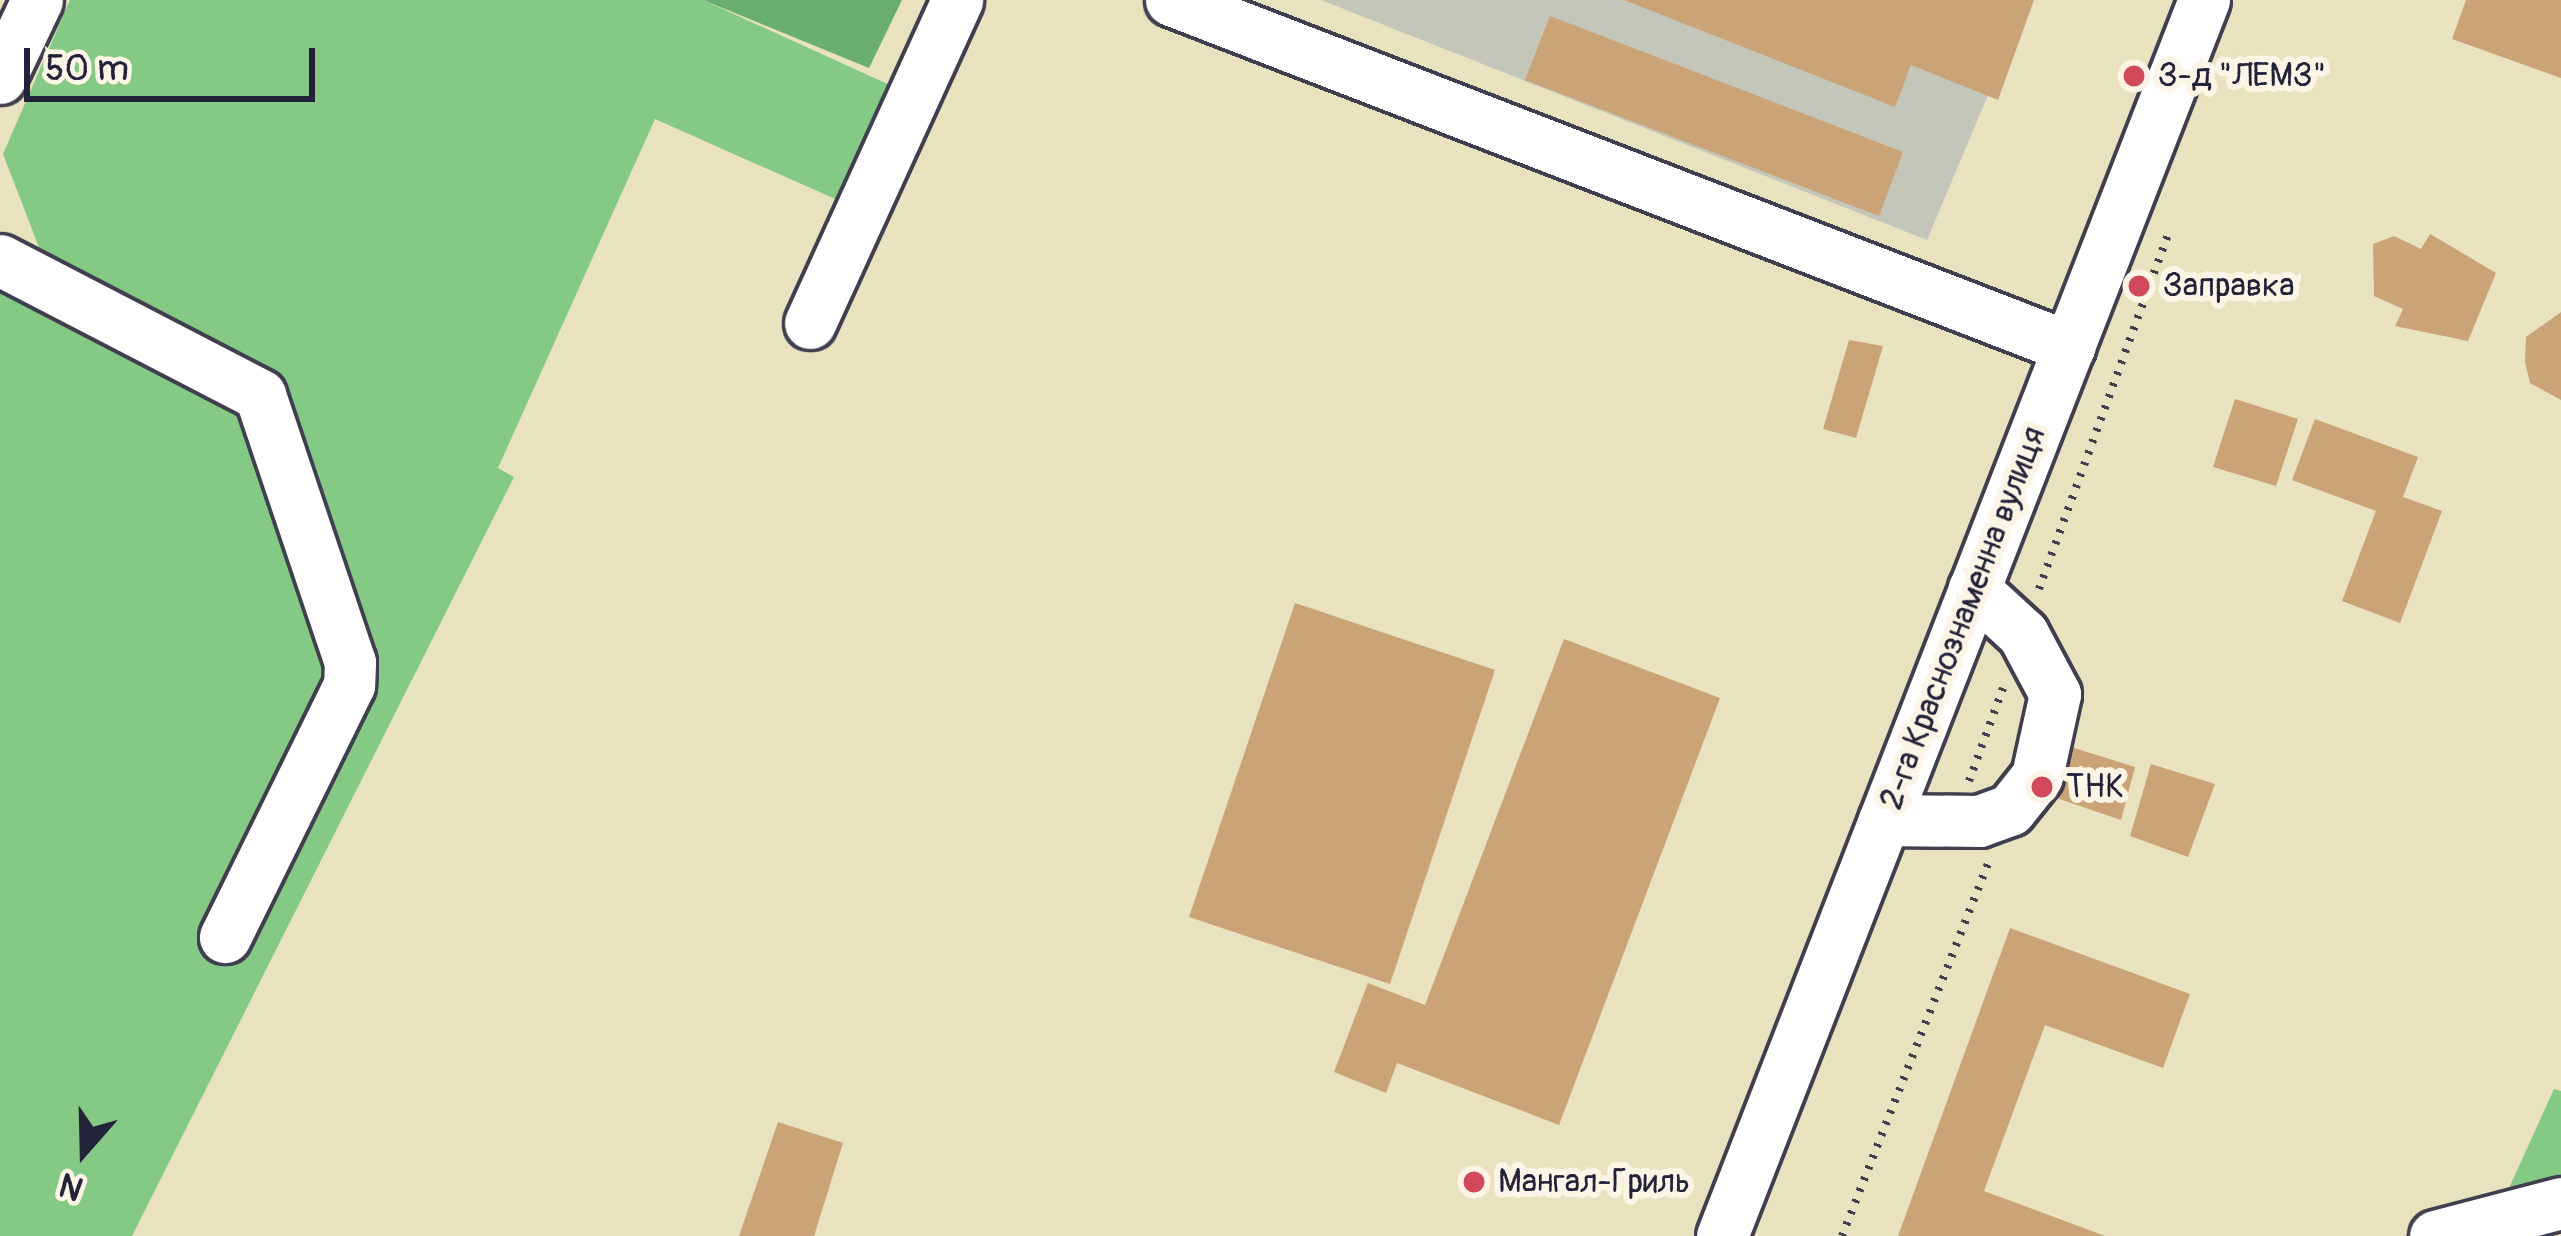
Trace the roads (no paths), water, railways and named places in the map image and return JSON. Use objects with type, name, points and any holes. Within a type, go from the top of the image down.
[{"type":"street","points":[[0,79],[37,0]]},
{"type":"street","points":[[810,322],[957,0]]},
{"type":"street","points":[[1172,0],[2069,346]]},
{"type":"street","name":"2-га Краснознаменна вулиця","points":[[1722,1236],[2204,0]]},
{"type":"street","points":[[0,260],[260,395],[350,662],[349,686],[225,937]]},
{"type":"street","points":[[1884,820],[1979,821],[2010,810],[2037,776],[2055,694],[2023,634],[1974,590]]},
{"type":"street","points":[[2435,1236],[2561,1203]]},
{"type":"place","name":"З-д \"ЛЕМЗ\"","points":[[2134,76]]},
{"type":"place","name":"Заправка","points":[[2139,286]]},
{"type":"place","name":"ТНК","points":[[2042,787]]},
{"type":"place","name":"Мангал-Гриль","points":[[1474,1182]]}]
